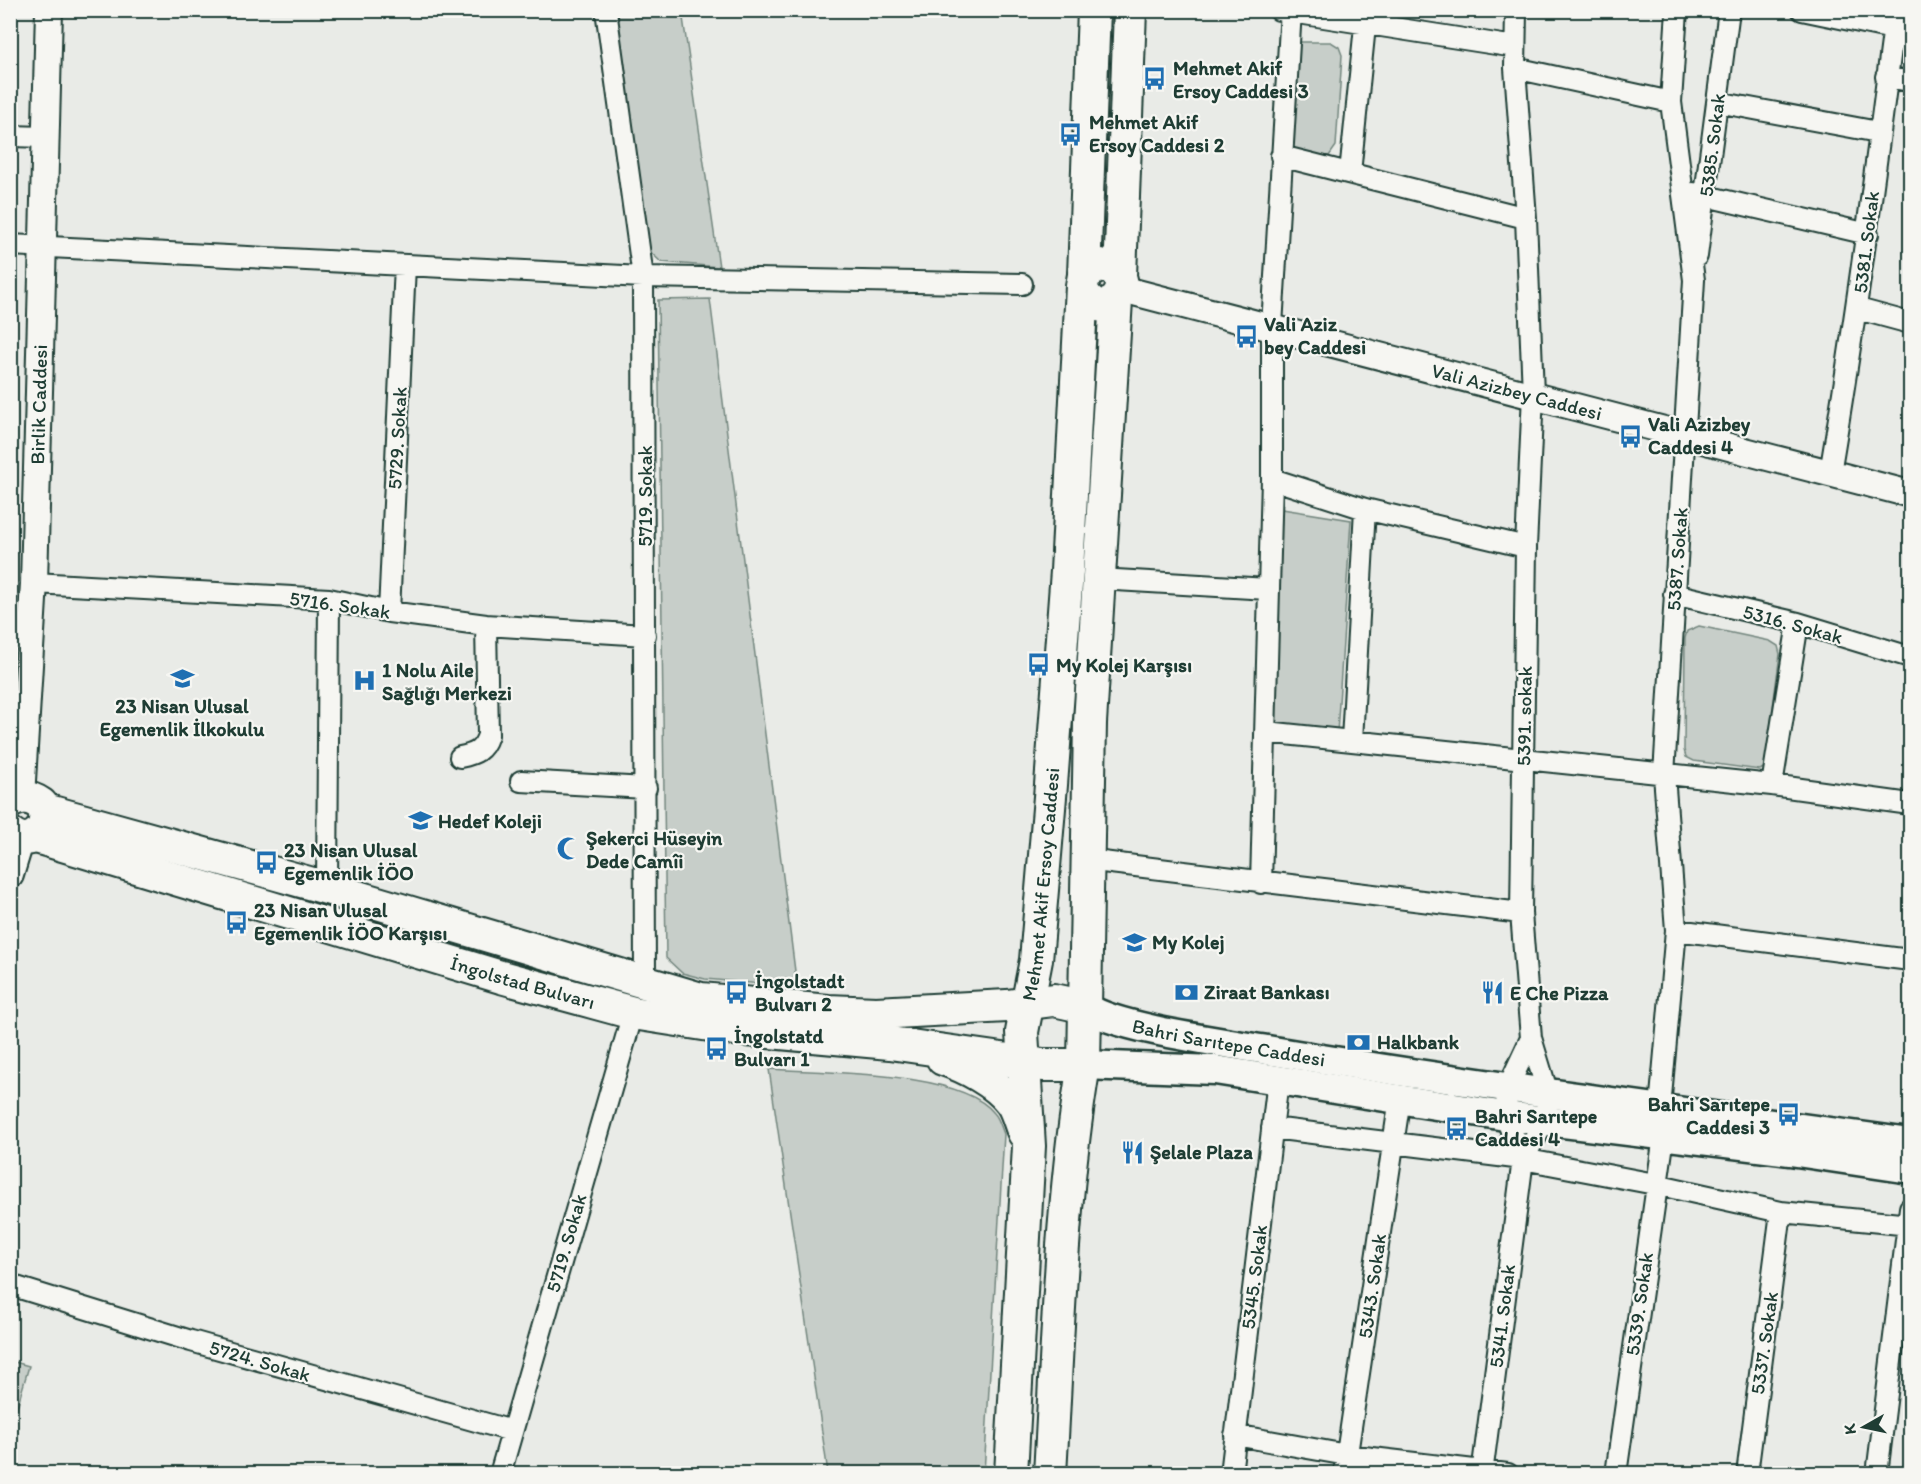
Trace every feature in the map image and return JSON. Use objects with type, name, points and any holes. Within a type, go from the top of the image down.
[{"type":"main road","name":"Mehmet Akif Ersoy Caddesi","points":[[1011,1473],[1029,1146],[1022,1032],[1036,960],[1067,571],[1084,283],[1094,10]]},
{"type":"main road","name":"Mehmet Akif Ersoy Caddesi","points":[[1050,1473],[1064,1250],[1075,1120],[1084,1065],[1090,723],[1119,288],[1130,10]]},
{"type":"main road","points":[[1084,283],[1091,303],[1097,305],[1110,304],[1119,288]]},
{"type":"main road","name":"İngolstad Bulvarı","points":[[21,815],[327,888],[702,999],[828,1011],[876,1013],[1026,1004],[1054,1000],[1086,1007]]},
{"type":"main road","name":"İngolstad Bulvarı","points":[[21,815],[501,977],[633,1013],[745,1031],[890,1043],[1043,1065],[1084,1065]]},
{"type":"main road","points":[[939,1009],[1008,988],[1036,960]]},
{"type":"main road","name":"Bahri Sarıtepe Caddesi","points":[[1086,1007],[1110,1019],[1204,1039],[1406,1073],[1508,1087],[1546,1108],[1664,1136],[1911,1169]]},
{"type":"main road","points":[[890,1043],[960,1065],[983,1079],[1012,1102],[1029,1146]]},
{"type":"main road","name":"Bahri Sarıtepe Caddesi","points":[[1084,1065],[1185,1068],[1400,1098],[1505,1116],[1546,1108],[1660,1108],[1911,1143]]},
{"type":"street","name":"Birlik Caddesi","points":[[10,875],[21,815],[34,583],[49,10]]},
{"type":"street","name":"5719. Sokak","points":[[606,10],[643,277],[645,984]]},
{"type":"street","name":"5391. sokak","points":[[1516,10],[1515,68],[1526,219],[1533,394],[1526,547],[1521,914],[1532,1038],[1546,1108]]},
{"type":"street","name":"5387. Sokak","points":[[1660,1108],[1676,930],[1664,775],[1694,280],[1671,102],[1677,10]]},
{"type":"street","name":"5385. Sokak","points":[[1694,280],[1729,10]]},
{"type":"street","points":[[1802,10],[1895,20]]},
{"type":"street","points":[[1261,883],[1272,479],[1272,326],[1287,11],[1365,26],[1515,47]]},
{"type":"street","name":"5381. Sokak","points":[[1830,473],[1858,309],[1878,132],[1895,20]]},
{"type":"street","points":[[1350,173],[1365,26]]},
{"type":"street","points":[[1515,68],[1671,102]]},
{"type":"street","points":[[1886,78],[1911,81]]},
{"type":"street","points":[[1717,102],[1878,132]]},
{"type":"street","points":[[10,136],[45,137]]},
{"type":"street","points":[[1281,156],[1526,219]]},
{"type":"street","points":[[1681,190],[1868,234]]},
{"type":"street","points":[[10,245],[643,277],[1022,284]]},
{"type":"street","name":"5729. Sokak","points":[[389,612],[405,265]]},
{"type":"street","name":"Vali Azizbey Caddesi","points":[[1119,288],[1911,494]]},
{"type":"street","points":[[1858,309],[1911,323]]},
{"type":"street","points":[[1272,479],[1365,509],[1526,547]]},
{"type":"street","points":[[1352,740],[1365,509]]},
{"type":"street","points":[[1099,579],[1268,589]]},
{"type":"street","name":"5716. Sokak","points":[[34,583],[329,599],[389,612],[486,625],[645,635]]},
{"type":"street","name":"5316. Sokak","points":[[1674,594],[1798,623],[1911,657]]},
{"type":"street","points":[[327,888],[329,599]]},
{"type":"street","points":[[1772,785],[1798,623]]},
{"type":"street","points":[[460,757],[475,754],[485,746],[488,735],[486,625]]},
{"type":"street","points":[[1266,732],[1772,785],[1911,804]]},
{"type":"street","points":[[521,781],[646,788]]},
{"type":"street","points":[[1086,860],[1521,914]]},
{"type":"street","points":[[1676,930],[1911,960]]},
{"type":"street","name":"5719. Sokak","points":[[500,1473],[633,1013]]},
{"type":"street","points":[[1523,1159],[1505,1116],[1508,1087],[1532,1038]]},
{"type":"street","name":"5345. Sokak","points":[[1230,1473],[1278,1080]]},
{"type":"street","name":"5343. Sokak","points":[[1346,1464],[1400,1098]]},
{"type":"street","points":[[1523,1159],[1546,1108]]},
{"type":"street","points":[[1272,1128],[1523,1159],[1655,1184],[1781,1212],[1910,1219],[1877,1473]]},
{"type":"street","name":"5339. Sokak","points":[[1616,1473],[1655,1184],[1664,1136]]},
{"type":"street","name":"5341. Sokak","points":[[1482,1472],[1523,1159]]},
{"type":"street","name":"5337. Sokak","points":[[1747,1473],[1781,1212]]},
{"type":"street","name":"5724. Sokak","points":[[10,1285],[191,1341],[512,1431]]},
{"type":"street","points":[[1235,1435],[1346,1464],[1508,1473]]},
{"type":"shaded area","points":[[615,11],[682,11],[719,267],[661,262],[645,247]]},
{"type":"shaded area","points":[[1301,42],[1331,42],[1339,47],[1342,55],[1336,146],[1329,156],[1299,155],[1290,151],[1294,52]]},
{"type":"shaded area","points":[[710,299],[797,987],[705,979],[682,973],[666,958],[658,300]]},
{"type":"shaded area","points":[[1276,508],[1351,520],[1337,733],[1272,730]]},
{"type":"shaded area","points":[[1699,626],[1770,641],[1778,646],[1780,654],[1765,767],[1760,770],[1694,761],[1686,757],[1684,750],[1685,638],[1687,631]]},
{"type":"shaded area","points":[[769,1069],[855,1073],[922,1081],[977,1099],[997,1117],[1004,1134],[984,1473],[828,1473]]},
{"type":"shaded area","points":[[11,1361],[29,1366],[13,1421],[10,1421]]},
{"type":"place","name":"Mehmet Akif Ersoy Caddesi 3","points":[[1155,79]]},
{"type":"place","name":"Mehmet Akif Ersoy Caddesi 2","points":[[1071,134]]},
{"type":"place","name":"Vali Aziz bey Caddesi","points":[[1246,336]]},
{"type":"place","name":"Vali Azizbey Caddesi 4","points":[[1630,436]]},
{"type":"place","name":"My Kolej Karşısı","points":[[1038,665]]},
{"type":"place","name":"23 Nisan Ulusal Egemenlik İlkokulu","points":[[182,679]]},
{"type":"place","name":"1 Nolu Aile Sağlığı Merkezi","points":[[364,681]]},
{"type":"place","name":"Hedef Koleji","points":[[420,821]]},
{"type":"place","name":"Şekerci Hüseyin Dede Camîi","points":[[568,849]]},
{"type":"place","name":"23 Nisan Ulusal Egemenlik İÖO","points":[[266,862]]},
{"type":"place","name":"23 Nisan Ulusal Egemenlik İÖO Karşısı","points":[[236,922]]},
{"type":"place","name":"My Kolej","points":[[1134,942]]},
{"type":"place","name":"İngolstadt Bulvarı 2","points":[[737,992]]},
{"type":"place","name":"Ziraat Bankası","points":[[1186,992]]},
{"type":"place","name":"E Che Pizza","points":[[1492,993]]},
{"type":"place","name":"Halkbank","points":[[1359,1042]]},
{"type":"place","name":"İngolstatd Bulvarı 1","points":[[716,1048]]},
{"type":"place","name":"Bahri Sarıtepe Caddesi 3","points":[[1788,1115]]},
{"type":"place","name":"Bahri Sarıtepe Caddesi 4","points":[[1457,1128]]},
{"type":"place","name":"Şelale Plaza","points":[[1132,1152]]}]
